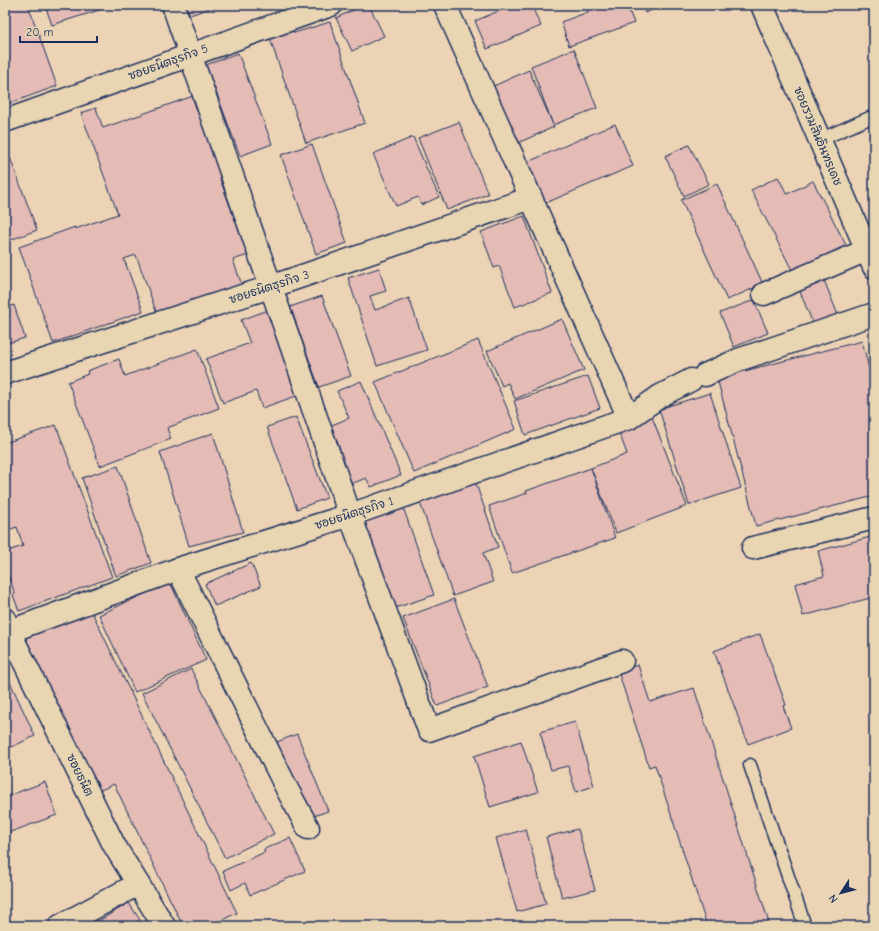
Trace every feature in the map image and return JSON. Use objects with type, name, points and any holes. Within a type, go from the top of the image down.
[{"type":"street","points":[[173,5],[350,515],[429,730],[622,660]]},
{"type":"street","name":"ซอยธนิตธุรกิจ 5","points":[[5,121],[331,5]]},
{"type":"street","points":[[445,5],[629,418]]},
{"type":"street","name":"ซอยรวมสินอินทรเดช","points":[[762,5],[870,259]]},
{"type":"street","name":"ซอยธนิตธุรกิจ 3","points":[[5,373],[270,287],[531,198]]},
{"type":"street","points":[[764,294],[870,259]]},
{"type":"street","name":"ซอยธนิตธุรกิจ 1","points":[[6,628],[178,569],[350,515],[629,418],[660,396],[738,360],[874,314]]},
{"type":"street","points":[[753,548],[874,518]]},
{"type":"street","points":[[178,569],[288,791],[308,828]]},
{"type":"street","name":"ซอยธนิต","points":[[6,628],[114,845],[164,926]]},
{"type":"street","points":[[60,926],[138,884]]},
{"type":"lane","points":[[819,140],[874,116]]},
{"type":"lane","points":[[750,765],[805,926]]},
{"type":"building","points":[[5,5],[28,5],[57,86],[5,105]]},
{"type":"building","points":[[45,5],[115,5],[52,25]]},
{"type":"building","points":[[186,5],[219,5],[190,15]]},
{"type":"building","points":[[364,5],[369,5],[384,36],[352,51],[336,18]]},
{"type":"building","points":[[513,5],[531,5],[541,26],[487,49],[475,21]]},
{"type":"building","points":[[586,5],[627,5],[634,23],[569,46],[561,22],[588,12]]},
{"type":"building","points":[[641,5],[664,5],[645,13]]},
{"type":"building","points":[[330,22],[365,123],[306,143],[269,36],[293,28],[294,33]]},
{"type":"building","points":[[574,49],[597,108],[553,125],[531,66]]},
{"type":"building","points":[[238,53],[272,144],[240,156],[206,65]]},
{"type":"building","points":[[529,70],[554,127],[511,146],[487,89]]},
{"type":"building","points":[[193,96],[222,178],[220,179],[248,255],[233,260],[242,285],[157,314],[136,255],[124,259],[143,311],[53,343],[19,247],[75,227],[75,229],[118,214],[81,113],[96,108],[103,128]]},
{"type":"building","points":[[459,122],[488,194],[447,210],[418,138]]},
{"type":"building","points":[[615,124],[633,166],[541,205],[523,164]]},
{"type":"building","points":[[413,137],[439,197],[421,205],[418,197],[396,206],[373,154]]},
{"type":"building","points":[[5,144],[37,230],[5,242]]},
{"type":"building","points":[[312,144],[347,243],[316,254],[281,155]]},
{"type":"building","points":[[689,145],[709,184],[684,196],[665,156]]},
{"type":"building","points":[[778,177],[787,194],[813,181],[846,245],[793,272],[751,190]]},
{"type":"building","points":[[717,184],[763,284],[727,300],[681,200]]},
{"type":"building","points":[[524,216],[552,293],[515,307],[499,266],[494,268],[481,232]]},
{"type":"building","points":[[379,268],[386,291],[370,296],[375,310],[409,298],[427,350],[377,366],[348,278]]},
{"type":"building","points":[[824,280],[838,315],[813,324],[799,289]]},
{"type":"building","points":[[322,296],[351,376],[319,387],[290,307]]},
{"type":"building","points":[[754,300],[768,333],[734,347],[720,313]]},
{"type":"building","points":[[14,305],[25,338],[5,344],[5,308]]},
{"type":"building","points":[[268,310],[299,395],[262,408],[256,391],[223,403],[206,359],[250,343],[241,320]]},
{"type":"building","points":[[562,319],[584,370],[515,399],[508,383],[502,386],[487,351]]},
{"type":"building","points":[[478,340],[516,429],[414,473],[375,382]]},
{"type":"building","points":[[862,341],[874,388],[874,496],[756,526],[717,378]]},
{"type":"building","points":[[197,349],[219,408],[167,428],[171,439],[100,466],[68,382],[88,374],[87,371],[119,359],[125,376]]},
{"type":"building","points":[[588,376],[600,408],[525,435],[514,401]]},
{"type":"building","points":[[361,381],[401,475],[371,487],[366,478],[351,484],[327,427],[349,418],[337,391]]},
{"type":"building","points":[[710,393],[741,488],[689,505],[659,409]]},
{"type":"building","points":[[296,417],[327,498],[297,509],[267,427]]},
{"type":"building","points":[[652,417],[687,506],[616,533],[591,468],[627,454],[618,430]]},
{"type":"building","points":[[56,425],[112,577],[19,611],[13,595],[15,594],[5,566],[5,552],[23,546],[17,527],[5,531],[5,443]]},
{"type":"building","points":[[213,433],[243,532],[189,546],[160,452]]},
{"type":"building","points":[[118,466],[151,563],[116,576],[82,478]]},
{"type":"building","points":[[591,468],[615,538],[512,573],[489,506]]},
{"type":"building","points":[[474,478],[498,547],[483,553],[493,582],[453,596],[419,500]]},
{"type":"building","points":[[403,507],[434,595],[392,609],[362,522]]},
{"type":"building","points":[[874,536],[874,597],[803,616],[795,584],[824,576],[818,551]]},
{"type":"building","points":[[251,563],[261,586],[215,606],[205,584]]},
{"type":"building","points":[[170,582],[206,660],[135,692],[99,615]]},
{"type":"building","points":[[454,599],[488,687],[437,706],[403,618]]},
{"type":"building","points":[[89,606],[237,913],[209,926],[183,926],[114,784],[99,791],[25,637]]},
{"type":"building","points":[[760,634],[786,705],[783,706],[791,728],[748,744],[714,651]]},
{"type":"building","points":[[638,665],[650,702],[694,688],[770,926],[707,926],[655,765],[649,767],[618,671]]},
{"type":"building","points":[[191,669],[274,834],[225,858],[142,693]]},
{"type":"building","points":[[5,671],[35,736],[5,750]]},
{"type":"building","points":[[575,722],[594,786],[576,792],[568,766],[551,770],[540,732]]},
{"type":"building","points":[[297,734],[328,811],[308,818],[277,742]]},
{"type":"building","points":[[521,741],[538,792],[490,807],[474,756]]},
{"type":"building","points":[[45,782],[57,815],[5,834],[5,797]]},
{"type":"building","points":[[526,829],[546,904],[517,912],[496,838]]},
{"type":"building","points":[[578,829],[595,890],[562,898],[546,837]]},
{"type":"building","points":[[290,838],[305,871],[250,895],[245,883],[231,890],[223,871],[265,852],[264,849]]},
{"type":"building","points":[[129,903],[140,920],[130,926],[90,926]]}]
